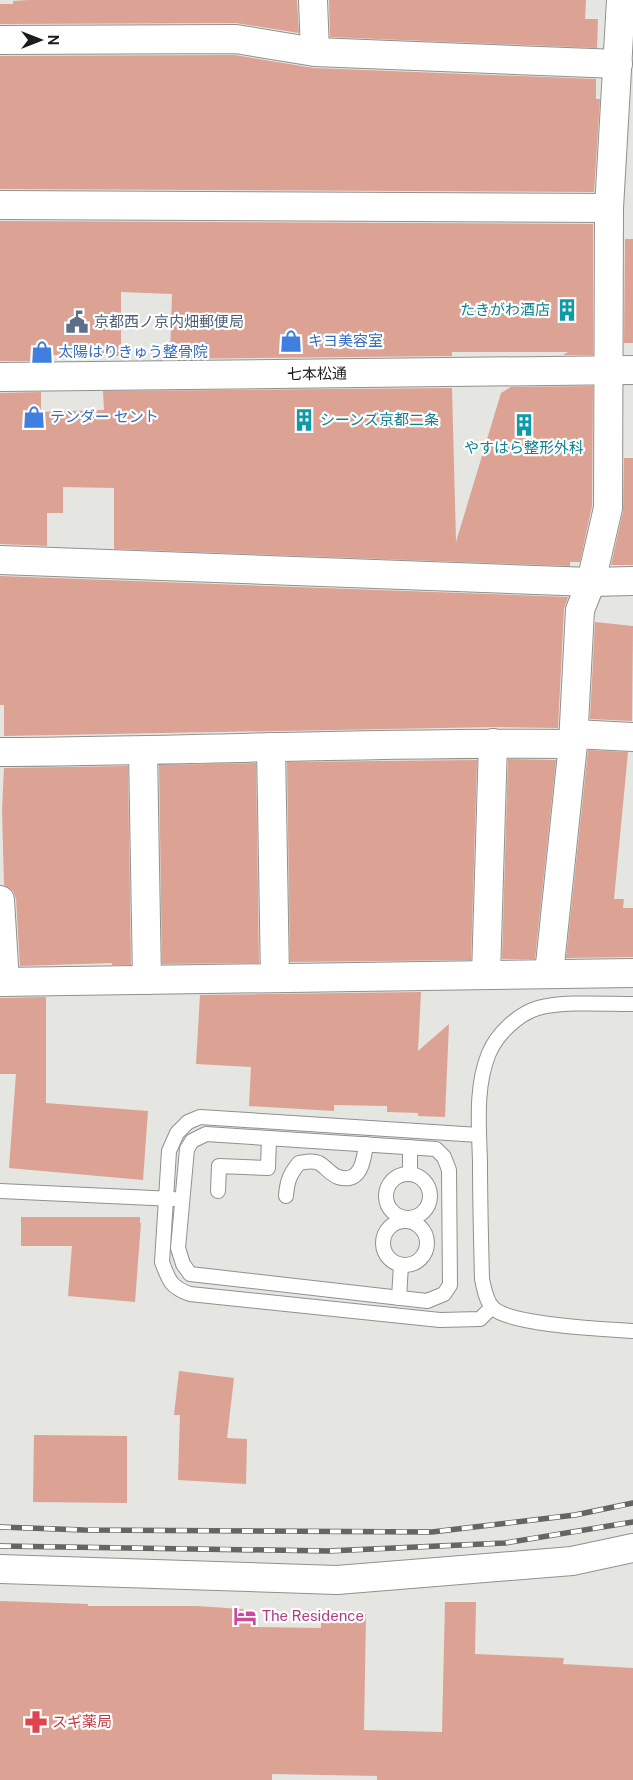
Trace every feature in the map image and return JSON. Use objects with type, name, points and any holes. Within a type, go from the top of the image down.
[{"type":"street","points":[[313,0],[315,52]]},
{"type":"street","points":[[549,974],[573,739],[580,610],[591,582],[608,508],[622,370],[609,208],[623,148],[618,64],[621,0]]},
{"type":"street","points":[[0,40],[236,39],[315,52],[618,64]]},
{"type":"street","points":[[0,205],[609,208]]},
{"type":"street","name":"七本松通","points":[[0,377],[622,370]]},
{"type":"street","points":[[0,560],[591,582],[633,581]]},
{"type":"street","points":[[0,752],[493,744],[633,737]]},
{"type":"street","points":[[486,975],[493,744]]},
{"type":"street","points":[[271,747],[275,978]]},
{"type":"street","points":[[142,751],[147,980]]},
{"type":"street","points":[[0,900],[2,982],[633,973]]},
{"type":"street","points":[[0,1569],[337,1580],[572,1561],[633,1548]]},
{"type":"lane","points":[[633,1004],[561,1005],[538,1008],[511,1024],[500,1035],[489,1051],[483,1069],[479,1102],[482,1279],[492,1307],[504,1315],[518,1319],[633,1331]]},
{"type":"lane","points":[[480,1135],[200,1117],[188,1122],[177,1132],[169,1151],[162,1262],[168,1277],[176,1289],[190,1294],[440,1320],[480,1319],[492,1307]]},
{"type":"lane","points":[[206,1134],[269,1138],[436,1149],[444,1157],[449,1170],[450,1285],[444,1294],[436,1299],[427,1301],[190,1274],[183,1264],[178,1248],[187,1149],[192,1141],[206,1134]]},
{"type":"lane","points":[[218,1191],[219,1166],[268,1168],[269,1138]]},
{"type":"lane","points":[[286,1196],[290,1174],[300,1163],[310,1161],[320,1164],[328,1172],[339,1177],[352,1177],[360,1172],[364,1161],[366,1144]]},
{"type":"lane","points":[[410,1147],[410,1174]]},
{"type":"lane","points":[[406,1220],[392,1212],[388,1205],[386,1190],[395,1178],[410,1174],[423,1179],[430,1191],[430,1198],[425,1211],[420,1215],[413,1218],[406,1220],[398,1222],[386,1230],[384,1237],[385,1252],[389,1258],[401,1265],[408,1265],[421,1258],[426,1252],[427,1245],[424,1231],[413,1222],[406,1220]]},
{"type":"lane","points":[[0,1191],[182,1199]]},
{"type":"lane","points":[[398,1298],[401,1265]]},
{"type":"building","points":[[297,0],[299,33],[236,23],[0,24],[0,4],[13,4],[13,1]]},
{"type":"building","points":[[329,0],[586,0],[585,19],[598,19],[597,48],[330,37]]},
{"type":"building","points":[[235,55],[314,68],[596,79],[596,99],[600,99],[594,192],[0,189],[0,56]]},
{"type":"building","points":[[0,221],[593,224],[593,355],[563,355],[568,352],[452,352],[452,356],[170,359],[172,294],[121,292],[121,356],[52,355],[52,357],[41,357],[41,361],[0,361]]},
{"type":"building","points":[[625,239],[633,239],[633,343],[624,343]]},
{"type":"building","points":[[593,386],[592,506],[580,562],[570,562],[570,566],[114,549],[114,488],[63,487],[63,513],[47,513],[47,546],[0,544],[0,393],[41,392],[41,412],[104,410],[103,391],[452,388],[456,542],[501,393],[511,387]]},
{"type":"building","points":[[624,458],[633,458],[633,565],[611,565],[623,511]]},
{"type":"building","points":[[0,576],[568,597],[564,609],[558,728],[493,727],[4,736],[4,705],[0,705]]},
{"type":"building","points":[[595,622],[633,626],[632,721],[590,719]]},
{"type":"building","points":[[588,750],[628,752],[614,899],[624,899],[623,908],[633,908],[633,957],[566,958]]},
{"type":"building","points":[[508,759],[556,760],[535,959],[502,959]]},
{"type":"building","points":[[477,760],[471,960],[290,962],[287,762]]},
{"type":"building","points":[[256,763],[259,963],[162,964],[159,765]]},
{"type":"building","points":[[128,766],[131,965],[112,965],[112,963],[20,966],[16,899],[13,891],[4,885],[2,810],[4,768]]},
{"type":"building","points":[[421,992],[418,1051],[449,1024],[445,1117],[418,1116],[418,1113],[387,1112],[387,1106],[334,1105],[334,1111],[249,1106],[251,1067],[196,1064],[200,995]]},
{"type":"building","points":[[46,997],[46,1103],[148,1111],[143,1180],[9,1168],[16,1074],[0,1074],[0,998]]},
{"type":"building","points":[[21,1217],[140,1217],[135,1302],[68,1296],[72,1246],[21,1246]]},
{"type":"building","points":[[179,1371],[234,1378],[227,1438],[247,1439],[246,1484],[178,1480],[180,1415],[174,1415]]},
{"type":"building","points":[[34,1435],[127,1436],[127,1503],[33,1502]]},
{"type":"building","points":[[0,1601],[88,1604],[88,1606],[197,1606],[256,1610],[256,1627],[321,1628],[321,1613],[366,1614],[364,1730],[442,1732],[445,1602],[476,1602],[475,1654],[564,1658],[563,1664],[633,1668],[633,1780],[377,1780],[377,1776],[272,1774],[272,1780],[0,1780]]},
{"type":"railway","points":[[0,1527],[84,1530],[432,1532],[575,1515],[633,1503]]},
{"type":"railway","points":[[0,1546],[328,1551],[505,1543],[633,1522]]},
{"type":"place","name":"たきがわ酒店","points":[[567,310]]},
{"type":"place","name":"京都西ノ京内畑郵便局","points":[[77,322]]},
{"type":"place","name":"キヨ美容室","points":[[291,341]]},
{"type":"place","name":"太陽はりきゅう整骨院","points":[[42,352]]},
{"type":"place","name":"テンダー セント","points":[[34,417]]},
{"type":"place","name":"シーンズ京都二条","points":[[304,420]]},
{"type":"place","name":"やすはら整形外科","points":[[524,425]]},
{"type":"place","name":"The Residence","points":[[245,1616]]},
{"type":"place","name":"スギ薬局","points":[[36,1722]]}]
